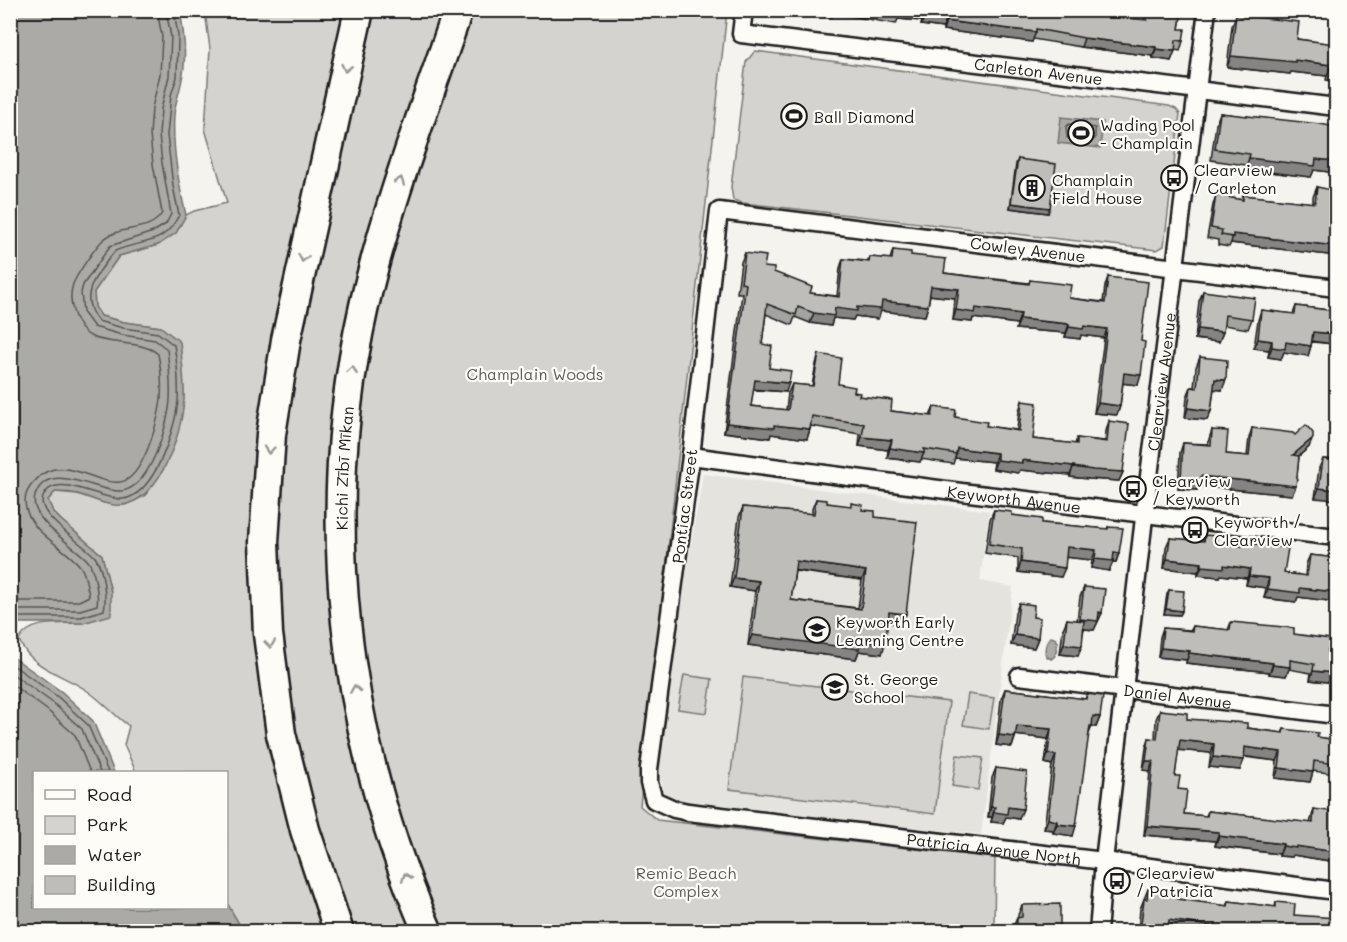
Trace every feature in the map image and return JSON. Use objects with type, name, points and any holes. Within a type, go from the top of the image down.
[{"type":"highway","points":[[339,932],[305,830],[281,734],[268,634],[264,542],[271,434],[286,340],[358,10]]},
{"type":"highway","name":"Kichi Zībī Mīkan","points":[[428,932],[386,822],[358,706],[342,580],[342,458],[349,384],[375,260],[457,12]]},
{"type":"street","name":"Carleton Avenue","points":[[744,10],[741,34],[1336,108]]},
{"type":"street","name":"Clearview Avenue","points":[[1098,932],[1124,690],[1207,10]]},
{"type":"street","name":"Cowley Avenue","points":[[719,211],[1336,288]]},
{"type":"street","name":"Pontiac Street","points":[[654,800],[649,783],[649,769],[691,456],[719,211]]},
{"type":"street","name":"Keyworth Avenue","points":[[691,456],[961,492],[1336,537]]},
{"type":"street","name":"Daniel Avenue","points":[[1019,676],[1336,715]]},
{"type":"street","name":"Patricia Avenue North","points":[[654,800],[674,809],[688,812],[1336,891]]},
{"type":"shaded area","name":"St. George School","points":[[703,474],[989,511],[980,581],[1013,587],[981,834],[698,807],[684,804],[665,794],[659,763],[680,611]]},
{"type":"green space","points":[[205,11],[727,11],[640,806],[657,820],[995,858],[994,931],[243,931],[228,905],[228,771],[136,771],[124,745],[129,726],[89,692],[40,665],[24,650],[19,640],[24,633],[39,626],[56,623],[83,623],[111,592],[102,555],[53,512],[48,500],[55,492],[77,494],[104,503],[125,505],[145,496],[162,471],[175,442],[161,327],[101,316],[95,307],[94,292],[119,256],[158,245],[176,233],[186,215],[194,211],[227,203],[205,129],[210,49]]},
{"type":"green space","points":[[755,51],[1169,106],[1176,109],[1180,114],[1164,246],[1157,250],[743,203],[733,200],[731,187],[746,62]]},
{"type":"green space","points":[[684,675],[712,679],[707,713],[678,709]]},
{"type":"green space","points":[[743,677],[949,702],[935,814],[729,789]]},
{"type":"green space","points":[[968,694],[994,698],[989,729],[963,725]]},
{"type":"green space","points":[[957,755],[983,758],[978,790],[952,786]]},
{"type":"water","points":[[11,10],[180,11],[184,36],[184,71],[175,110],[174,140],[180,190],[186,215],[176,233],[158,245],[119,256],[94,292],[95,307],[101,316],[161,327],[180,342],[184,386],[182,414],[168,461],[160,476],[139,498],[127,504],[115,505],[75,493],[55,492],[48,500],[53,512],[102,555],[111,592],[111,615],[83,623],[11,623]]},
{"type":"water","name":"Wading Pool - Champlain","points":[[1061,117],[1103,122],[1100,148],[1058,143]]},
{"type":"water","points":[[1050,637],[1055,638],[1058,642],[1055,656],[1051,659],[1046,656],[1045,651]]},
{"type":"water","points":[[10,655],[62,692],[93,721],[114,771],[33,771],[33,909],[228,909],[228,905],[243,931],[11,931]]},
{"type":"building","points":[[877,10],[900,10],[900,14]]},
{"type":"building","points":[[914,10],[1118,10],[1117,17],[1147,20],[1148,10],[1182,10],[1179,29],[1185,29],[1183,41],[1176,40],[1175,51],[1036,29],[1036,32],[946,21],[946,19],[925,16],[925,12]]},
{"type":"building","points":[[1236,15],[1299,22],[1297,39],[1334,44],[1336,28],[1336,70],[1330,69],[1331,65],[1295,60],[1295,62],[1231,56]]},
{"type":"building","points":[[1220,113],[1336,127],[1336,161],[1316,159],[1315,166],[1249,158],[1250,154],[1215,149]]},
{"type":"building","name":"Champlain Field House","points":[[1018,159],[1056,164],[1050,208],[1011,203]]},
{"type":"building","points":[[1317,187],[1332,190],[1329,212],[1336,213],[1336,246],[1233,234],[1233,237],[1221,235],[1222,230],[1211,228],[1216,195],[1243,200],[1243,195],[1315,203]]},
{"type":"building","points":[[893,250],[911,252],[911,255],[946,259],[944,273],[1029,284],[1030,280],[1071,285],[1069,298],[1105,303],[1108,277],[1148,282],[1141,341],[1145,342],[1141,375],[1124,373],[1120,406],[1098,403],[1107,329],[1069,327],[1069,324],[1020,319],[1021,314],[976,308],[975,313],[956,310],[959,289],[931,286],[928,306],[882,301],[881,309],[857,307],[857,311],[835,308],[834,316],[814,313],[798,307],[796,315],[767,304],[762,344],[772,346],[769,368],[791,371],[789,383],[755,380],[751,406],[788,410],[792,384],[813,386],[819,354],[841,358],[838,384],[855,387],[854,392],[860,393],[859,396],[892,400],[891,411],[932,416],[934,407],[956,410],[955,417],[987,422],[986,426],[1019,431],[1022,401],[1037,403],[1033,439],[1077,444],[1077,438],[1107,442],[1109,421],[1129,424],[1123,472],[1022,460],[1022,463],[997,460],[997,453],[957,448],[956,454],[924,449],[924,453],[890,448],[892,440],[862,437],[864,424],[812,416],[810,429],[727,423],[746,284],[741,283],[745,253],[766,256],[764,267],[774,268],[774,272],[812,287],[810,293],[839,297],[843,259],[869,262],[870,257],[892,259]]},
{"type":"building","points":[[1203,291],[1255,298],[1252,319],[1225,315],[1223,332],[1198,329]]},
{"type":"building","points":[[1296,306],[1336,311],[1336,334],[1313,332],[1311,346],[1286,342],[1285,349],[1272,347],[1272,341],[1258,339],[1261,310],[1295,314]]},
{"type":"building","points":[[1200,357],[1227,360],[1226,380],[1215,379],[1211,411],[1188,408],[1191,387],[1197,388]]},
{"type":"building","points":[[1306,425],[1313,433],[1313,438],[1293,455],[1299,456],[1296,486],[1201,476],[1201,480],[1181,479],[1183,443],[1211,445],[1212,430],[1228,431],[1226,454],[1249,456],[1252,428],[1295,435]]},
{"type":"building","points":[[1323,459],[1336,460],[1336,490],[1319,488]]},
{"type":"building","points":[[816,499],[827,500],[827,503],[863,505],[862,510],[875,511],[875,517],[917,522],[906,614],[889,612],[885,644],[860,641],[859,649],[752,635],[759,581],[734,578],[743,507],[814,514]],"holes":[[[796,561],[866,571],[861,609],[791,600]]]},
{"type":"building","points":[[994,510],[1042,519],[1042,523],[1108,529],[1108,527],[1123,528],[1119,553],[1114,552],[1113,561],[1095,559],[1096,550],[1067,547],[1065,568],[1021,562],[1022,549],[989,544]]},
{"type":"building","points":[[1205,535],[1217,536],[1216,543],[1241,546],[1247,543],[1288,548],[1284,573],[1307,576],[1310,555],[1336,558],[1336,592],[1300,588],[1300,593],[1268,589],[1269,578],[1249,576],[1250,569],[1224,565],[1224,568],[1202,566],[1202,563],[1167,559],[1170,538],[1204,541]]},
{"type":"building","points":[[1084,587],[1105,589],[1102,613],[1099,612],[1098,621],[1080,619]]},
{"type":"building","points":[[1169,590],[1184,591],[1182,611],[1166,609]]},
{"type":"building","points":[[1019,603],[1034,605],[1033,617],[1040,618],[1038,638],[1015,635]]},
{"type":"building","points":[[1067,619],[1084,621],[1082,646],[1064,644]]},
{"type":"building","points":[[1231,622],[1294,628],[1294,634],[1330,639],[1328,651],[1336,652],[1336,673],[1313,671],[1314,664],[1290,660],[1290,667],[1161,648],[1163,628],[1192,631],[1193,626],[1230,630]]},
{"type":"building","points":[[1005,689],[1086,699],[1087,694],[1103,696],[1100,717],[1093,716],[1092,726],[1090,726],[1076,826],[1057,824],[1057,821],[1048,819],[1056,755],[1048,754],[1051,729],[1017,726],[1015,737],[999,735]]},
{"type":"building","points":[[1160,710],[1187,713],[1187,719],[1247,723],[1247,728],[1283,733],[1284,729],[1318,733],[1317,737],[1336,740],[1336,764],[1314,761],[1313,772],[1279,768],[1281,752],[1245,747],[1244,760],[1213,757],[1214,744],[1180,740],[1175,776],[1180,776],[1178,789],[1187,790],[1184,814],[1207,816],[1208,811],[1313,823],[1314,809],[1336,812],[1336,852],[1219,836],[1219,832],[1147,826],[1153,761],[1146,761],[1149,738],[1157,739]]},
{"type":"building","points":[[996,768],[1027,772],[1023,809],[1008,807],[1007,814],[994,812],[995,807],[991,807]]},
{"type":"building","points":[[1148,889],[1176,894],[1177,899],[1228,906],[1229,901],[1276,907],[1276,902],[1295,904],[1294,915],[1336,918],[1336,932],[1225,932],[1225,928],[1169,920],[1167,932],[1140,932],[1144,899],[1147,899]]},
{"type":"building","points":[[1060,904],[1060,932],[1017,932],[1017,918],[1022,917],[1022,905]]},
{"type":"place","name":"Ball Diamond","points":[[794,116]]},
{"type":"place","name":"Wading Pool - Champlain","points":[[1081,133]]},
{"type":"place","name":"Clearview / Carleton","points":[[1174,178]]},
{"type":"place","name":"Champlain Field House","points":[[1032,188]]},
{"type":"place","name":"Clearview / Keyworth","points":[[1133,489]]},
{"type":"place","name":"Keyworth / Clearview","points":[[1195,530]]},
{"type":"place","name":"Keyworth Early Learning Centre","points":[[817,630]]},
{"type":"place","name":"St. George School","points":[[835,687]]},
{"type":"place","name":"Clearview / Patricia","points":[[1117,881]]},
{"type":"park label","name":"Champlain Woods","points":[[535,373]]},
{"type":"park label","name":"Remic Beach Complex","points":[[686,881]]}]
